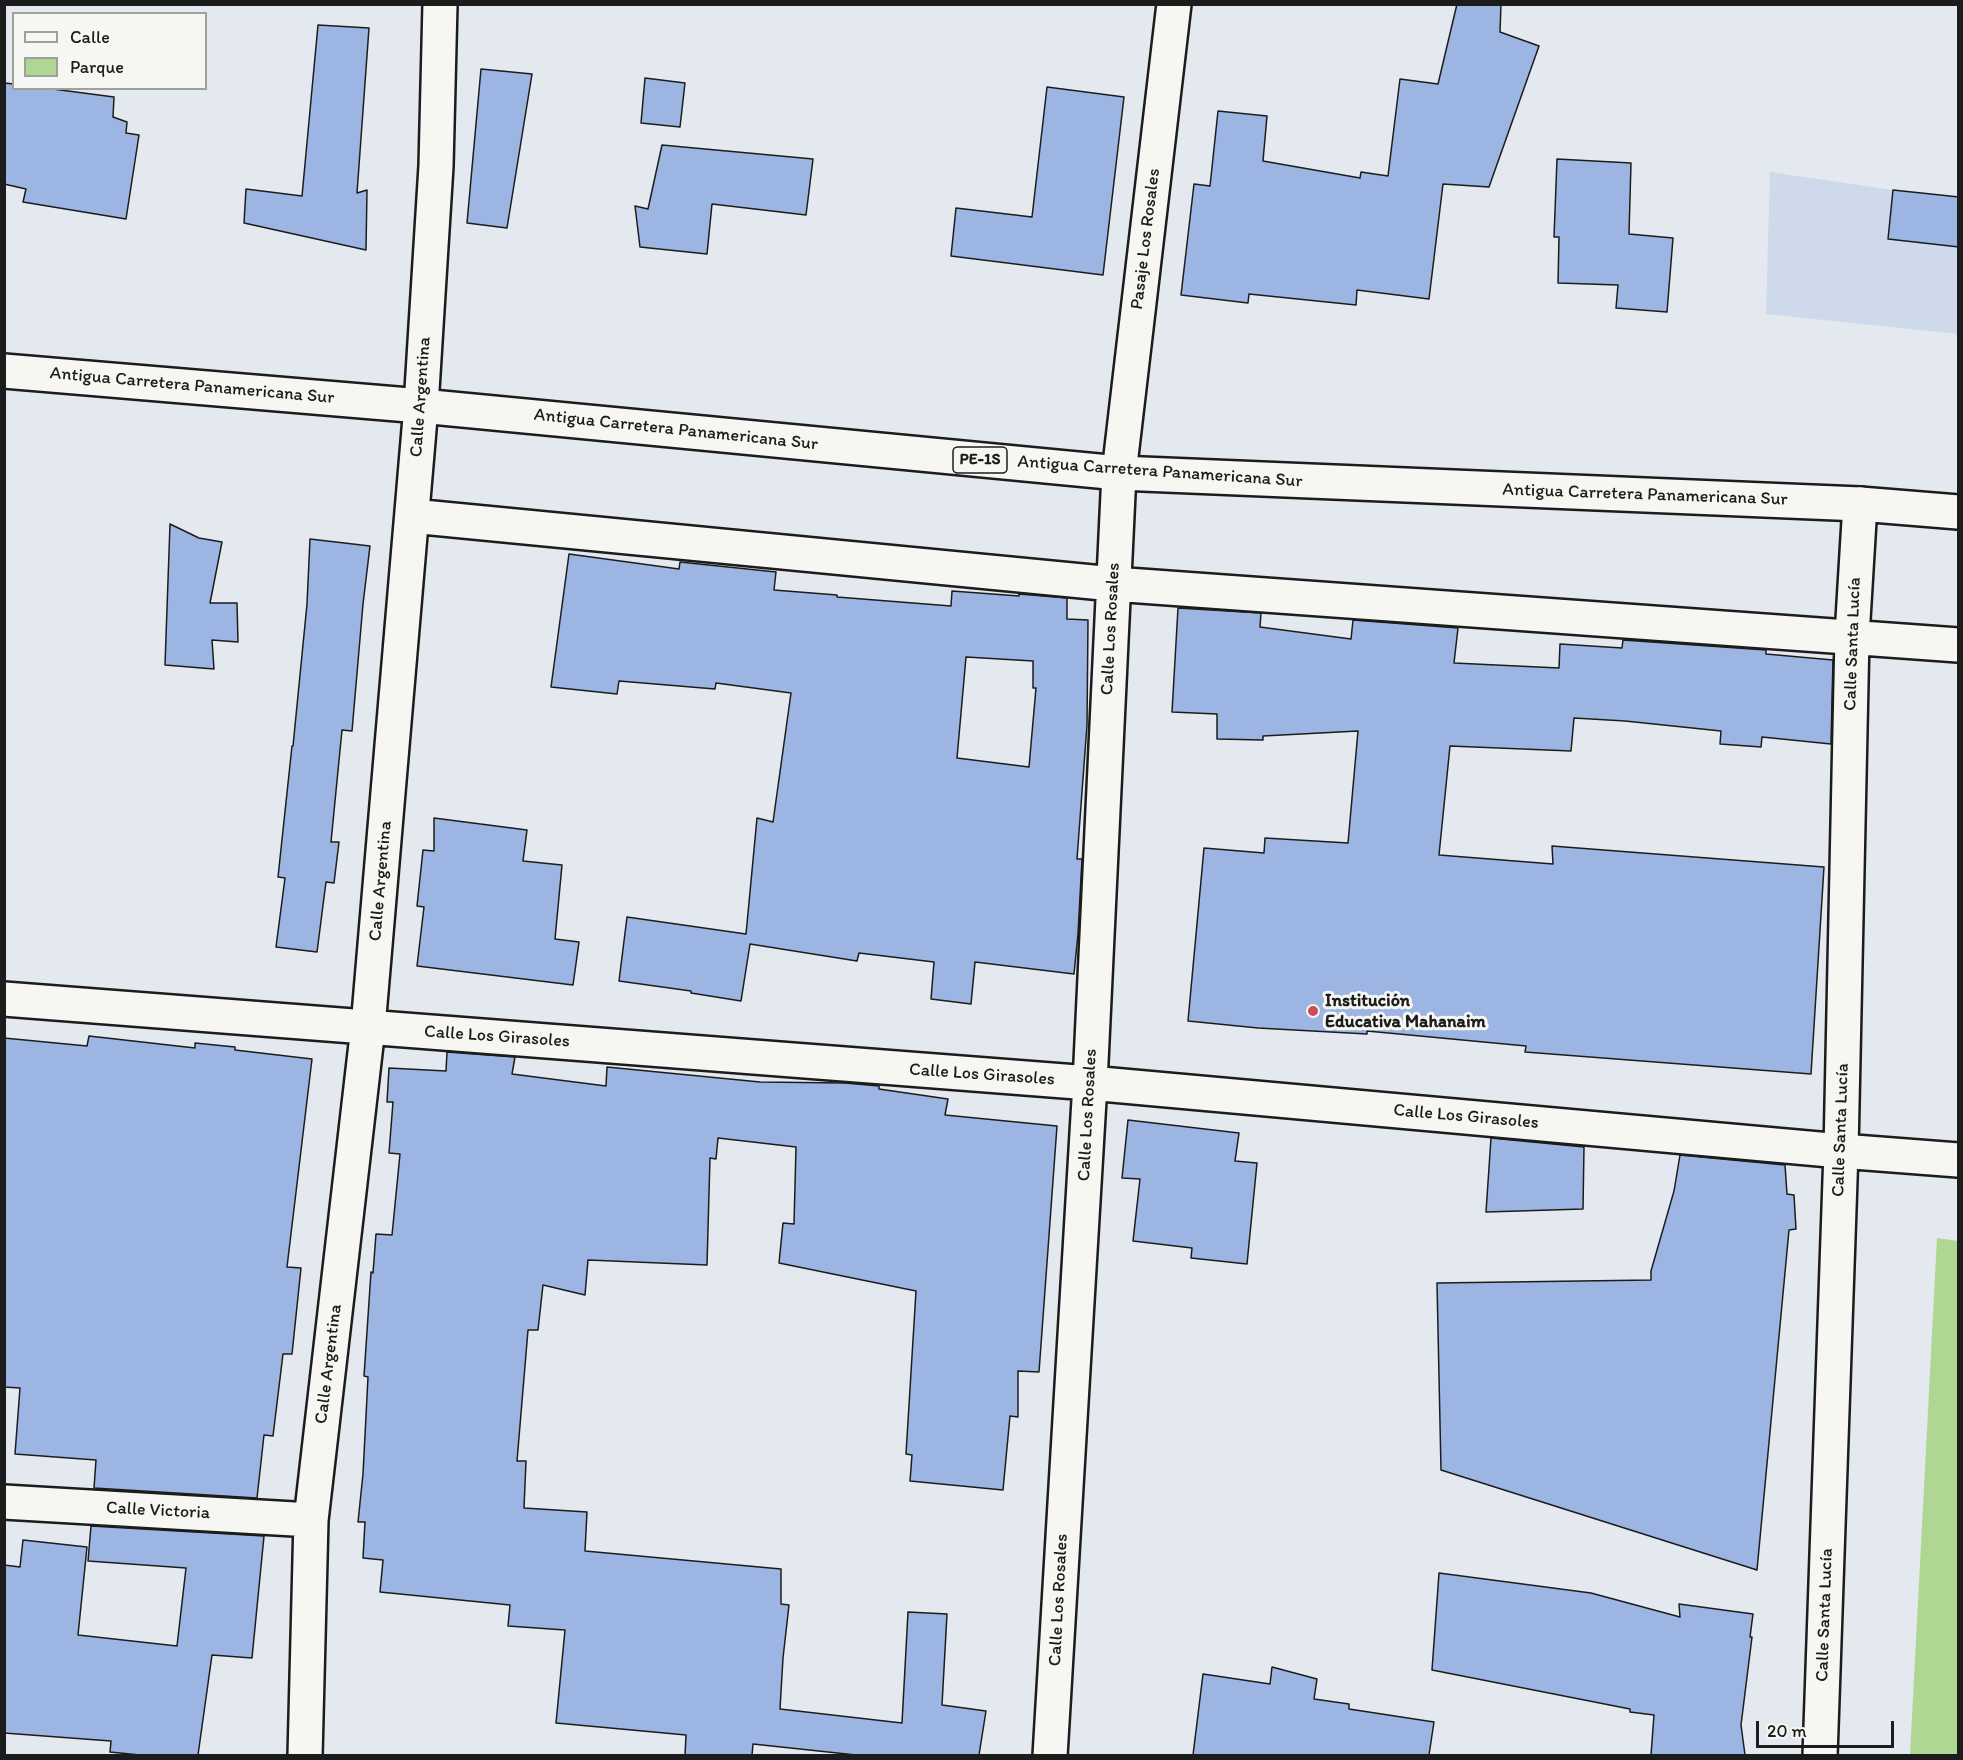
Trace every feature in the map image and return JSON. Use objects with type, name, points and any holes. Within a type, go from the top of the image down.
[{"type":"main road","name":"Calle Argentina","points":[[305,1755],[311,1520],[368,1027],[412,516],[436,166],[440,4]]},
{"type":"main road","name":"Pasaje Los Rosales","points":[[1119,473],[1173,4]]},
{"type":"main road","name":"Antigua Carretera Panamericana Sur","points":[[4,371],[421,406],[1119,473],[1860,504],[1959,512]]},
{"type":"main road","name":"Calle Los Rosales","points":[[1050,1755],[1090,1083],[1119,473]]},
{"type":"main road","name":"Calle Santa Lucía","points":[[1820,1755],[1841,1151],[1852,636],[1860,504]]},
{"type":"main road","points":[[412,516],[1113,584],[1959,645]]},
{"type":"main road","name":"Calle Los Girasoles","points":[[4,999],[1090,1083],[1959,1160]]},
{"type":"main road","name":"Calle Victoria","points":[[4,1502],[311,1520]]},
{"type":"shaded area","points":[[1770,172],[1893,190],[1889,239],[1958,247],[1958,334],[1766,314]]},
{"type":"green space","points":[[1937,1238],[1958,1241],[1958,1755],[1910,1755]]},
{"type":"building","points":[[1457,4],[1501,4],[1500,32],[1539,46],[1489,187],[1443,184],[1429,299],[1357,290],[1356,305],[1249,294],[1248,303],[1181,295],[1194,184],[1210,186],[1218,111],[1267,116],[1263,161],[1360,178],[1361,172],[1388,176],[1400,79],[1438,84]]},
{"type":"building","points":[[318,25],[369,28],[357,193],[367,190],[366,250],[244,223],[246,189],[302,196]]},
{"type":"building","points":[[481,69],[532,74],[507,228],[467,223]]},
{"type":"building","points":[[645,78],[685,83],[680,127],[641,123]]},
{"type":"building","points":[[4,83],[12,84],[12,90],[60,90],[114,97],[113,117],[127,122],[126,133],[139,135],[126,219],[23,202],[26,189],[4,184]]},
{"type":"building","points":[[1047,87],[1124,97],[1103,275],[951,256],[956,208],[1032,217]]},
{"type":"building","points":[[662,145],[813,159],[806,215],[712,204],[707,254],[640,247],[635,206],[648,209]]},
{"type":"building","points":[[1557,159],[1631,163],[1629,234],[1673,238],[1667,312],[1616,308],[1618,285],[1558,283],[1559,237],[1554,237]]},
{"type":"building","points":[[1893,190],[1959,197],[1959,247],[1888,239]]},
{"type":"building","points":[[170,524],[199,538],[222,542],[210,603],[237,603],[238,642],[212,640],[214,669],[165,665]]},
{"type":"building","points":[[310,539],[370,546],[352,731],[342,730],[331,842],[339,842],[334,883],[326,882],[317,952],[276,947],[285,878],[278,877],[307,604]]},
{"type":"building","points":[[569,554],[679,569],[680,562],[776,572],[774,590],[837,595],[837,597],[951,606],[952,591],[1067,598],[1067,619],[1088,620],[1087,725],[1077,859],[1082,859],[1074,974],[975,962],[971,1004],[931,999],[934,962],[859,953],[857,961],[750,944],[741,1001],[619,981],[627,917],[746,934],[757,818],[773,822],[791,693],[716,683],[715,689],[619,681],[617,694],[551,687]],"holes":[[[966,657],[1033,661],[1033,688],[1036,688],[1029,767],[957,758]]]},
{"type":"building","points":[[1178,608],[1261,613],[1260,627],[1351,639],[1353,620],[1458,628],[1454,663],[1559,668],[1560,644],[1622,648],[1623,640],[1766,650],[1766,654],[1833,660],[1831,744],[1762,737],[1761,747],[1720,744],[1721,731],[1574,718],[1571,751],[1450,746],[1439,855],[1553,864],[1552,846],[1824,867],[1811,1074],[1525,1052],[1526,1046],[1367,1031],[1367,1034],[1258,1028],[1188,1021],[1204,848],[1264,853],[1265,838],[1348,843],[1358,731],[1263,736],[1263,740],[1217,739],[1217,714],[1172,712]]},
{"type":"building","points":[[434,818],[527,830],[523,861],[562,865],[555,939],[579,942],[573,985],[417,966],[424,907],[417,906],[423,850],[434,851]]},
{"type":"building","points":[[89,1036],[195,1048],[195,1043],[235,1047],[235,1050],[312,1059],[287,1267],[301,1268],[292,1354],[283,1354],[273,1436],[264,1435],[257,1498],[94,1488],[96,1460],[15,1454],[20,1388],[4,1387],[4,1038],[87,1046]]},
{"type":"building","points":[[447,1052],[515,1057],[512,1074],[606,1086],[607,1067],[760,1082],[845,1083],[879,1086],[879,1089],[948,1099],[945,1115],[1057,1126],[1039,1372],[1018,1371],[1018,1417],[1010,1416],[1003,1490],[910,1481],[912,1455],[906,1454],[916,1291],[779,1263],[783,1223],[794,1224],[796,1147],[718,1138],[716,1159],[710,1158],[707,1265],[588,1260],[585,1295],[543,1285],[538,1330],[528,1330],[517,1461],[526,1461],[524,1508],[587,1512],[585,1551],[781,1569],[781,1604],[789,1605],[780,1709],[902,1723],[908,1612],[947,1614],[942,1705],[986,1711],[979,1755],[856,1755],[753,1744],[752,1755],[685,1755],[686,1735],[556,1723],[565,1630],[508,1626],[510,1605],[380,1592],[383,1560],[363,1558],[365,1522],[358,1522],[363,1474],[368,1377],[364,1376],[371,1272],[373,1273],[376,1234],[392,1235],[400,1154],[389,1153],[393,1102],[387,1102],[389,1068],[446,1071]]},
{"type":"building","points":[[1128,1120],[1239,1133],[1235,1161],[1257,1163],[1247,1264],[1191,1258],[1192,1248],[1133,1241],[1140,1179],[1122,1178]]},
{"type":"building","points":[[1491,1138],[1584,1147],[1583,1209],[1486,1212]]},
{"type":"building","points":[[1680,1155],[1785,1165],[1787,1194],[1794,1195],[1796,1229],[1789,1230],[1757,1570],[1441,1470],[1437,1283],[1651,1280],[1651,1271],[1674,1191]]},
{"type":"building","points":[[91,1526],[264,1536],[252,1658],[212,1655],[198,1755],[140,1755],[110,1752],[111,1741],[4,1733],[4,1565],[20,1567],[23,1540],[87,1547],[78,1635],[177,1646],[186,1568],[88,1561]]},
{"type":"building","points":[[1439,1573],[1591,1593],[1680,1617],[1679,1604],[1753,1614],[1741,1725],[1745,1755],[1651,1755],[1654,1715],[1630,1712],[1630,1709],[1432,1670]]},
{"type":"building","points":[[1272,1667],[1317,1679],[1314,1699],[1349,1704],[1349,1709],[1434,1722],[1429,1755],[1193,1755],[1203,1674],[1270,1684]]},
{"type":"place","name":"Institución Educativa Mahanaim","points":[[1313,1011]]}]
